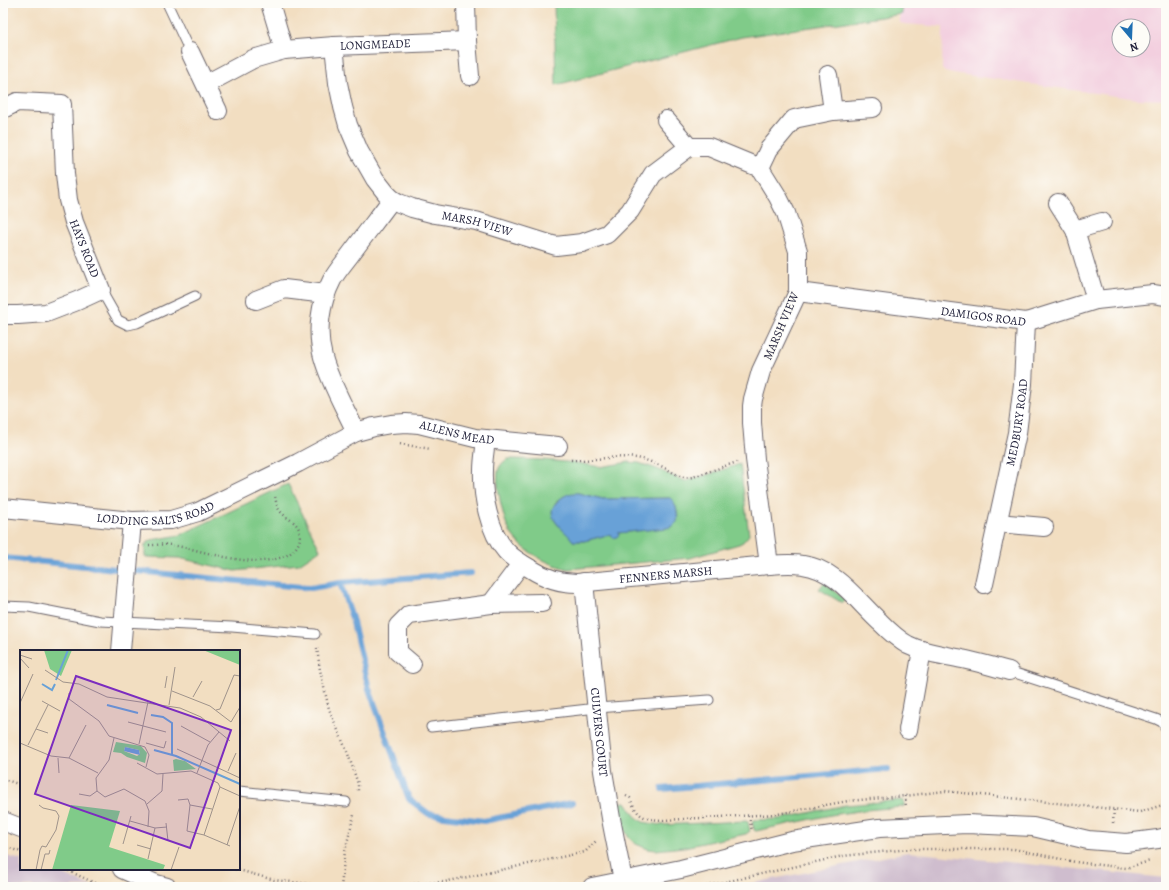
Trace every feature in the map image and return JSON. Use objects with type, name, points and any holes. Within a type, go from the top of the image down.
[{"type":"street","points":[[270,3],[284,50]]},
{"type":"street","points":[[466,3],[470,76]]},
{"type":"street","name":"LONGMEADE","points":[[206,84],[253,59],[284,50],[334,46],[467,41]]},
{"type":"street","name":"MARSH VIEW","points":[[334,46],[339,89],[343,107],[359,151],[377,183],[392,199],[412,208],[435,214],[476,221],[556,246],[582,244],[607,234],[630,211],[654,174],[689,147]]},
{"type":"street","points":[[190,52],[218,111]]},
{"type":"street","points":[[828,75],[833,111]]},
{"type":"street","name":"HAYS ROAD","points":[[3,109],[18,102],[62,104],[65,174],[68,200],[74,222],[101,290],[77,301],[46,312],[3,315]]},
{"type":"street","points":[[666,120],[689,147],[709,147],[760,168],[769,149],[794,119],[833,111],[873,108]]},
{"type":"street","name":"MARSH VIEW","points":[[760,168],[786,213],[798,251],[798,292],[761,371],[753,399],[752,423],[756,469],[769,565]]},
{"type":"street","points":[[356,432],[332,382],[322,352],[320,324],[326,294],[335,274],[392,199]]},
{"type":"street","points":[[1058,203],[1075,230],[1096,300]]},
{"type":"street","points":[[1075,230],[1102,222]]},
{"type":"street","points":[[256,300],[284,288],[326,294]]},
{"type":"street","name":"DAMIGOS ROAD","points":[[798,292],[1026,322],[1096,300],[1153,294],[1166,296]]},
{"type":"street","name":"MEDBURY ROAD","points":[[984,584],[1017,433],[1023,384],[1026,322]]},
{"type":"street","name":"ALLENS MEAD","points":[[298,463],[356,432],[382,425],[398,423],[411,423],[475,438],[563,453]]},
{"type":"street","name":"FENNERS MARSH","points":[[486,439],[483,470],[484,490],[488,512],[495,533],[506,551],[521,564],[551,580],[565,583],[584,582],[769,565],[803,565],[825,572],[837,580],[891,633],[909,646],[1009,671]]},
{"type":"street","name":"LODDING SALTS ROAD","points":[[3,508],[132,521],[171,520],[198,512],[298,463]]},
{"type":"street","points":[[121,650],[128,552],[132,521]]},
{"type":"street","points":[[998,522],[1044,527]]},
{"type":"street","points":[[492,604],[521,564]]},
{"type":"street","name":"CULVERS COURT","points":[[584,582],[604,771],[623,880]]},
{"type":"street","points":[[412,664],[398,652],[398,626],[409,615],[492,604],[542,603]]},
{"type":"street","points":[[908,730],[922,650]]},
{"type":"street","points":[[3,821],[20,828]]},
{"type":"street","points":[[592,887],[681,868],[792,841],[879,828],[967,824],[1033,827],[1088,840],[1126,843],[1166,837]]},
{"type":"street","points":[[124,870],[167,887]]},
{"type":"lane","points":[[167,3],[190,52]]},
{"type":"lane","points":[[101,290],[118,320],[128,325],[137,323],[195,296]]},
{"type":"lane","points":[[3,606],[29,607],[100,621],[124,616],[314,634]]},
{"type":"lane","points":[[1009,671],[1156,719],[1162,722],[1166,728]]},
{"type":"lane","points":[[431,727],[597,708],[709,700]]},
{"type":"lane","points":[[240,791],[346,802]]},
{"type":"path","points":[[394,444],[438,450]]},
{"type":"path","points":[[563,453],[586,460],[620,457],[640,459],[654,463],[676,475],[686,478],[743,460],[756,469]]},
{"type":"path","points":[[145,545],[171,545],[253,561],[274,559],[284,556],[292,552],[297,546],[300,538],[295,524],[280,511],[276,503],[275,495]]},
{"type":"path","points":[[314,634],[329,709],[348,754],[358,784],[358,796]]},
{"type":"path","points":[[3,779],[20,785]]},
{"type":"path","points":[[608,800],[629,797],[636,811],[640,815],[651,819],[664,820],[777,814],[848,801],[946,791],[1140,812],[1166,804]]},
{"type":"path","points":[[342,887],[345,851],[355,808]]},
{"type":"path","points":[[366,887],[444,882],[585,852],[596,841],[597,835]]},
{"type":"path","points":[[3,846],[20,852]]},
{"type":"path","points":[[702,887],[844,856],[909,849],[1014,849],[1075,862],[1126,868],[1153,861]]},
{"type":"path","points":[[67,870],[104,887]]},
{"type":"path","points":[[239,870],[274,880],[337,887]]},
{"type":"shaded area","points":[[898,3],[1166,3],[1166,100],[1137,99],[945,72],[942,69],[943,27],[900,23]]},
{"type":"shaded area","points":[[908,852],[1166,878],[1166,887],[734,887]]},
{"type":"shaded area","points":[[3,855],[20,860],[20,870],[52,870],[93,887],[3,887]]},
{"type":"green space","points":[[554,3],[901,3],[902,14],[742,37],[556,85]]},
{"type":"green space","points":[[508,459],[578,463],[600,467],[629,462],[639,463],[686,481],[740,464],[749,535],[739,544],[690,558],[568,569],[548,562],[524,548],[508,528],[498,489],[498,474],[499,468]],"holes":[[[578,493],[603,499],[670,498],[675,505],[678,518],[671,527],[618,533],[612,537],[611,534],[584,541],[573,541],[558,526],[554,519],[555,503],[564,496]]]},
{"type":"green space","points":[[288,484],[320,550],[299,564],[235,571],[179,558],[145,557],[145,545],[151,540],[180,535]]},
{"type":"green space","points":[[824,583],[845,600],[842,603],[819,589]]},
{"type":"green space","points":[[904,801],[904,806],[902,807],[831,815],[756,831],[754,830],[752,821],[779,819],[846,805]]},
{"type":"green space","points":[[626,802],[635,816],[643,822],[661,825],[746,821],[748,822],[750,831],[746,834],[684,847],[656,850],[648,849],[636,844],[629,838],[623,826],[618,803]]},
{"type":"water","points":[[573,493],[603,499],[670,498],[676,509],[677,522],[673,526],[667,528],[618,533],[619,536],[613,538],[611,534],[584,541],[573,541],[556,522],[552,511],[559,500],[566,495]]},
{"type":"waterway","points":[[3,558],[311,588],[340,583],[471,573]]},
{"type":"waterway","points":[[340,583],[352,618],[369,689],[409,799],[429,814],[484,821],[572,803]]},
{"type":"waterway","points":[[662,789],[888,769]]}]
